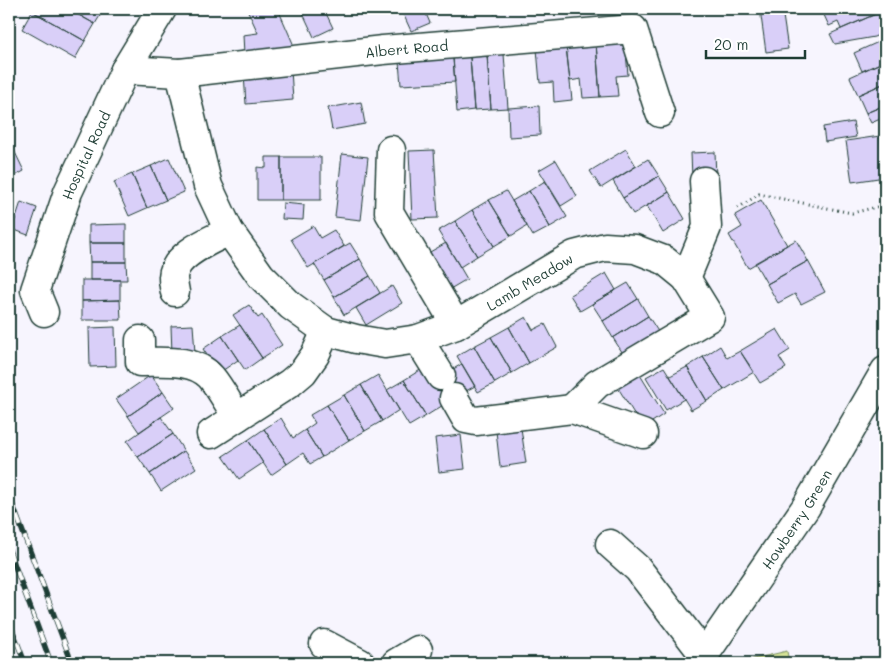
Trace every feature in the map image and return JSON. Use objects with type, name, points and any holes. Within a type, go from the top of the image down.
[{"type":"street","name":"Hospital Road","points":[[44,312],[36,290],[65,201],[125,70],[162,9]]},
{"type":"street","name":"Albert Road","points":[[180,73],[383,50],[633,29],[660,113]]},
{"type":"street","points":[[125,70],[180,73]]},
{"type":"street","name":"Lamb Meadow","points":[[180,73],[208,186],[229,231],[261,276],[292,306],[326,331],[385,344],[418,339],[456,325],[574,255],[605,247],[635,249],[664,260],[686,278],[710,317],[597,384],[572,409]]},
{"type":"street","points":[[391,150],[389,212],[456,325]]},
{"type":"street","points":[[686,278],[707,227],[704,181]]},
{"type":"street","points":[[175,292],[173,275],[178,262],[191,252],[229,231]]},
{"type":"street","points":[[211,434],[290,383],[303,372],[315,355],[326,331]]},
{"type":"street","points":[[418,339],[466,419],[476,421],[572,409],[643,434]]},
{"type":"street","points":[[140,340],[140,362],[179,363],[195,366],[210,376],[237,417]]},
{"type":"street","name":"Howberry Green","points":[[702,660],[806,507],[885,371]]},
{"type":"street","points":[[610,544],[638,569],[702,660]]},
{"type":"street","points":[[324,644],[360,663]]},
{"type":"path","points":[[707,227],[759,194],[852,213],[885,205]]},
{"type":"green space","points":[[787,651],[789,663],[745,663],[745,661]]},
{"type":"building","points":[[33,9],[68,9],[95,24],[85,41],[32,11]]},
{"type":"building","points":[[68,9],[104,9],[95,24]]},
{"type":"building","points":[[247,9],[278,9],[295,48],[244,54],[243,35],[258,33]]},
{"type":"building","points":[[301,9],[324,9],[333,28],[314,37]]},
{"type":"building","points":[[401,9],[424,9],[430,23],[411,31]]},
{"type":"building","points":[[492,9],[507,9],[494,14]]},
{"type":"building","points":[[760,9],[782,9],[788,49],[766,52]]},
{"type":"building","points":[[838,9],[885,10],[841,29],[838,22],[829,26],[824,15]]},
{"type":"building","points":[[885,10],[885,32],[874,37],[835,44],[830,34]]},
{"type":"building","points":[[32,11],[85,41],[75,59],[22,29]]},
{"type":"building","points":[[885,39],[885,61],[862,71],[854,53]]},
{"type":"building","points":[[625,40],[628,75],[616,76],[618,96],[600,97],[596,43]]},
{"type":"building","points":[[596,43],[600,97],[583,98],[581,79],[570,81],[566,46]]},
{"type":"building","points":[[566,46],[572,100],[554,102],[553,82],[540,83],[537,49]]},
{"type":"building","points":[[504,54],[508,108],[491,109],[487,55]]},
{"type":"building","points":[[487,55],[491,109],[474,110],[470,57]]},
{"type":"building","points":[[470,57],[474,110],[457,112],[453,58]]},
{"type":"building","points":[[453,58],[455,82],[401,85],[399,62]]},
{"type":"building","points":[[885,61],[885,83],[858,95],[850,77]]},
{"type":"building","points":[[291,70],[293,100],[246,104],[244,74]]},
{"type":"building","points":[[885,83],[885,105],[866,113],[858,95]]},
{"type":"building","points":[[361,102],[365,124],[332,130],[328,108]]},
{"type":"building","points":[[885,105],[885,117],[871,123],[866,113]]},
{"type":"building","points":[[539,106],[540,135],[509,137],[508,108]]},
{"type":"building","points":[[853,122],[856,137],[825,142],[823,127]]},
{"type":"building","points":[[880,136],[885,177],[852,182],[846,141]]},
{"type":"building","points":[[9,140],[24,171],[9,179]]},
{"type":"building","points":[[626,149],[636,166],[601,188],[590,171]]},
{"type":"building","points":[[434,150],[438,218],[412,219],[409,151]]},
{"type":"building","points":[[715,152],[716,177],[692,178],[691,153]]},
{"type":"building","points":[[342,154],[368,157],[361,220],[335,217]]},
{"type":"building","points":[[266,157],[281,157],[281,200],[257,200],[257,167],[266,168]]},
{"type":"building","points":[[281,157],[321,157],[321,200],[281,200]]},
{"type":"building","points":[[169,158],[184,192],[166,200],[151,166]]},
{"type":"building","points":[[648,159],[659,176],[623,198],[613,181]]},
{"type":"building","points":[[556,160],[577,196],[561,206],[539,170]]},
{"type":"building","points":[[151,166],[166,200],[147,208],[132,174]]},
{"type":"building","points":[[132,174],[147,208],[129,216],[114,182]]},
{"type":"building","points":[[659,176],[669,192],[633,214],[623,198]]},
{"type":"building","points":[[545,181],[567,217],[550,227],[529,191]]},
{"type":"building","points":[[506,191],[527,226],[511,236],[489,200]]},
{"type":"building","points":[[529,191],[550,227],[533,236],[512,201]]},
{"type":"building","points":[[669,192],[685,219],[663,233],[647,206]]},
{"type":"building","points":[[489,200],[511,236],[494,246],[472,210]]},
{"type":"building","points":[[761,200],[787,245],[748,268],[729,235],[742,227],[735,215]]},
{"type":"building","points":[[21,202],[37,208],[28,235],[12,229]]},
{"type":"building","points":[[283,203],[304,205],[303,220],[282,219]]},
{"type":"building","points":[[472,210],[494,246],[477,256],[455,221]]},
{"type":"building","points":[[455,221],[477,256],[460,267],[438,231]]},
{"type":"building","points":[[126,224],[126,243],[89,243],[89,225]]},
{"type":"building","points":[[313,226],[320,238],[334,230],[344,246],[308,268],[291,239]]},
{"type":"building","points":[[796,240],[808,261],[767,284],[755,263]]},
{"type":"building","points":[[89,243],[126,243],[126,262],[90,262]]},
{"type":"building","points":[[350,243],[360,259],[324,280],[314,264]]},
{"type":"building","points":[[446,243],[467,279],[450,289],[428,253]]},
{"type":"building","points":[[360,259],[370,276],[334,297],[324,280]]},
{"type":"building","points":[[808,261],[825,292],[801,304],[795,294],[778,303],[767,284]]},
{"type":"building","points":[[90,262],[126,262],[127,280],[90,280]]},
{"type":"building","points":[[606,273],[616,290],[580,311],[570,295]]},
{"type":"building","points":[[370,276],[380,293],[344,315],[334,297]]},
{"type":"building","points":[[82,280],[120,280],[120,300],[82,301]]},
{"type":"building","points":[[628,283],[638,299],[603,321],[592,304]]},
{"type":"building","points":[[392,286],[402,303],[366,325],[356,308]]},
{"type":"building","points":[[638,299],[648,316],[613,338],[603,321]]},
{"type":"building","points":[[120,300],[121,320],[82,320],[82,301]]},
{"type":"building","points":[[249,305],[258,318],[262,315],[282,345],[262,358],[233,315]]},
{"type":"building","points":[[648,316],[659,333],[624,355],[613,338]]},
{"type":"building","points":[[526,317],[533,330],[545,324],[557,347],[529,363],[509,327]]},
{"type":"building","points":[[193,325],[195,353],[172,354],[171,326]]},
{"type":"building","points":[[240,325],[262,358],[245,370],[222,336]]},
{"type":"building","points":[[115,327],[116,366],[90,367],[89,328]]},
{"type":"building","points":[[509,327],[529,363],[512,373],[491,337]]},
{"type":"building","points":[[777,329],[790,350],[779,357],[786,368],[760,383],[740,351]]},
{"type":"building","points":[[222,336],[238,360],[219,373],[203,349]]},
{"type":"building","points":[[491,337],[512,373],[495,383],[474,346]]},
{"type":"building","points":[[474,346],[495,383],[478,392],[457,356]]},
{"type":"building","points":[[720,346],[727,358],[740,351],[754,372],[724,390],[703,357]]},
{"type":"building","points":[[703,357],[724,390],[707,401],[687,367]]},
{"type":"building","points":[[462,364],[475,386],[459,395],[446,373]]},
{"type":"building","points":[[664,367],[684,399],[666,410],[646,377]]},
{"type":"building","points":[[687,367],[707,401],[691,410],[670,376]]},
{"type":"building","points":[[422,369],[446,373],[459,395],[426,416],[404,380]]},
{"type":"building","points":[[637,370],[664,414],[643,428],[615,383]]},
{"type":"building","points":[[151,375],[163,392],[128,416],[116,399]]},
{"type":"building","points":[[378,375],[399,410],[382,421],[361,385]]},
{"type":"building","points":[[404,380],[426,416],[409,426],[387,390]]},
{"type":"building","points":[[361,385],[382,421],[365,431],[344,395]]},
{"type":"building","points":[[163,392],[174,408],[139,432],[128,416]]},
{"type":"building","points":[[344,395],[365,431],[349,440],[327,405]]},
{"type":"building","points":[[327,405],[349,440],[322,457],[305,430],[315,423],[310,415]]},
{"type":"building","points":[[161,417],[173,434],[138,457],[127,441]]},
{"type":"building","points":[[281,418],[293,438],[305,430],[322,457],[310,464],[303,453],[287,464],[264,429]]},
{"type":"building","points":[[521,428],[526,463],[500,467],[496,431]]},
{"type":"building","points":[[264,429],[287,464],[271,475],[248,440]]},
{"type":"building","points":[[173,434],[184,451],[150,474],[138,457]]},
{"type":"building","points":[[461,435],[465,469],[439,472],[435,438]]},
{"type":"building","points":[[248,440],[263,463],[239,479],[223,456]]},
{"type":"building","points":[[184,451],[196,468],[161,491],[150,474]]},
{"type":"railway","points":[[9,495],[72,663]]},
{"type":"railway","points":[[9,550],[51,663]]},
{"type":"railway","points":[[9,621],[25,663]]}]
